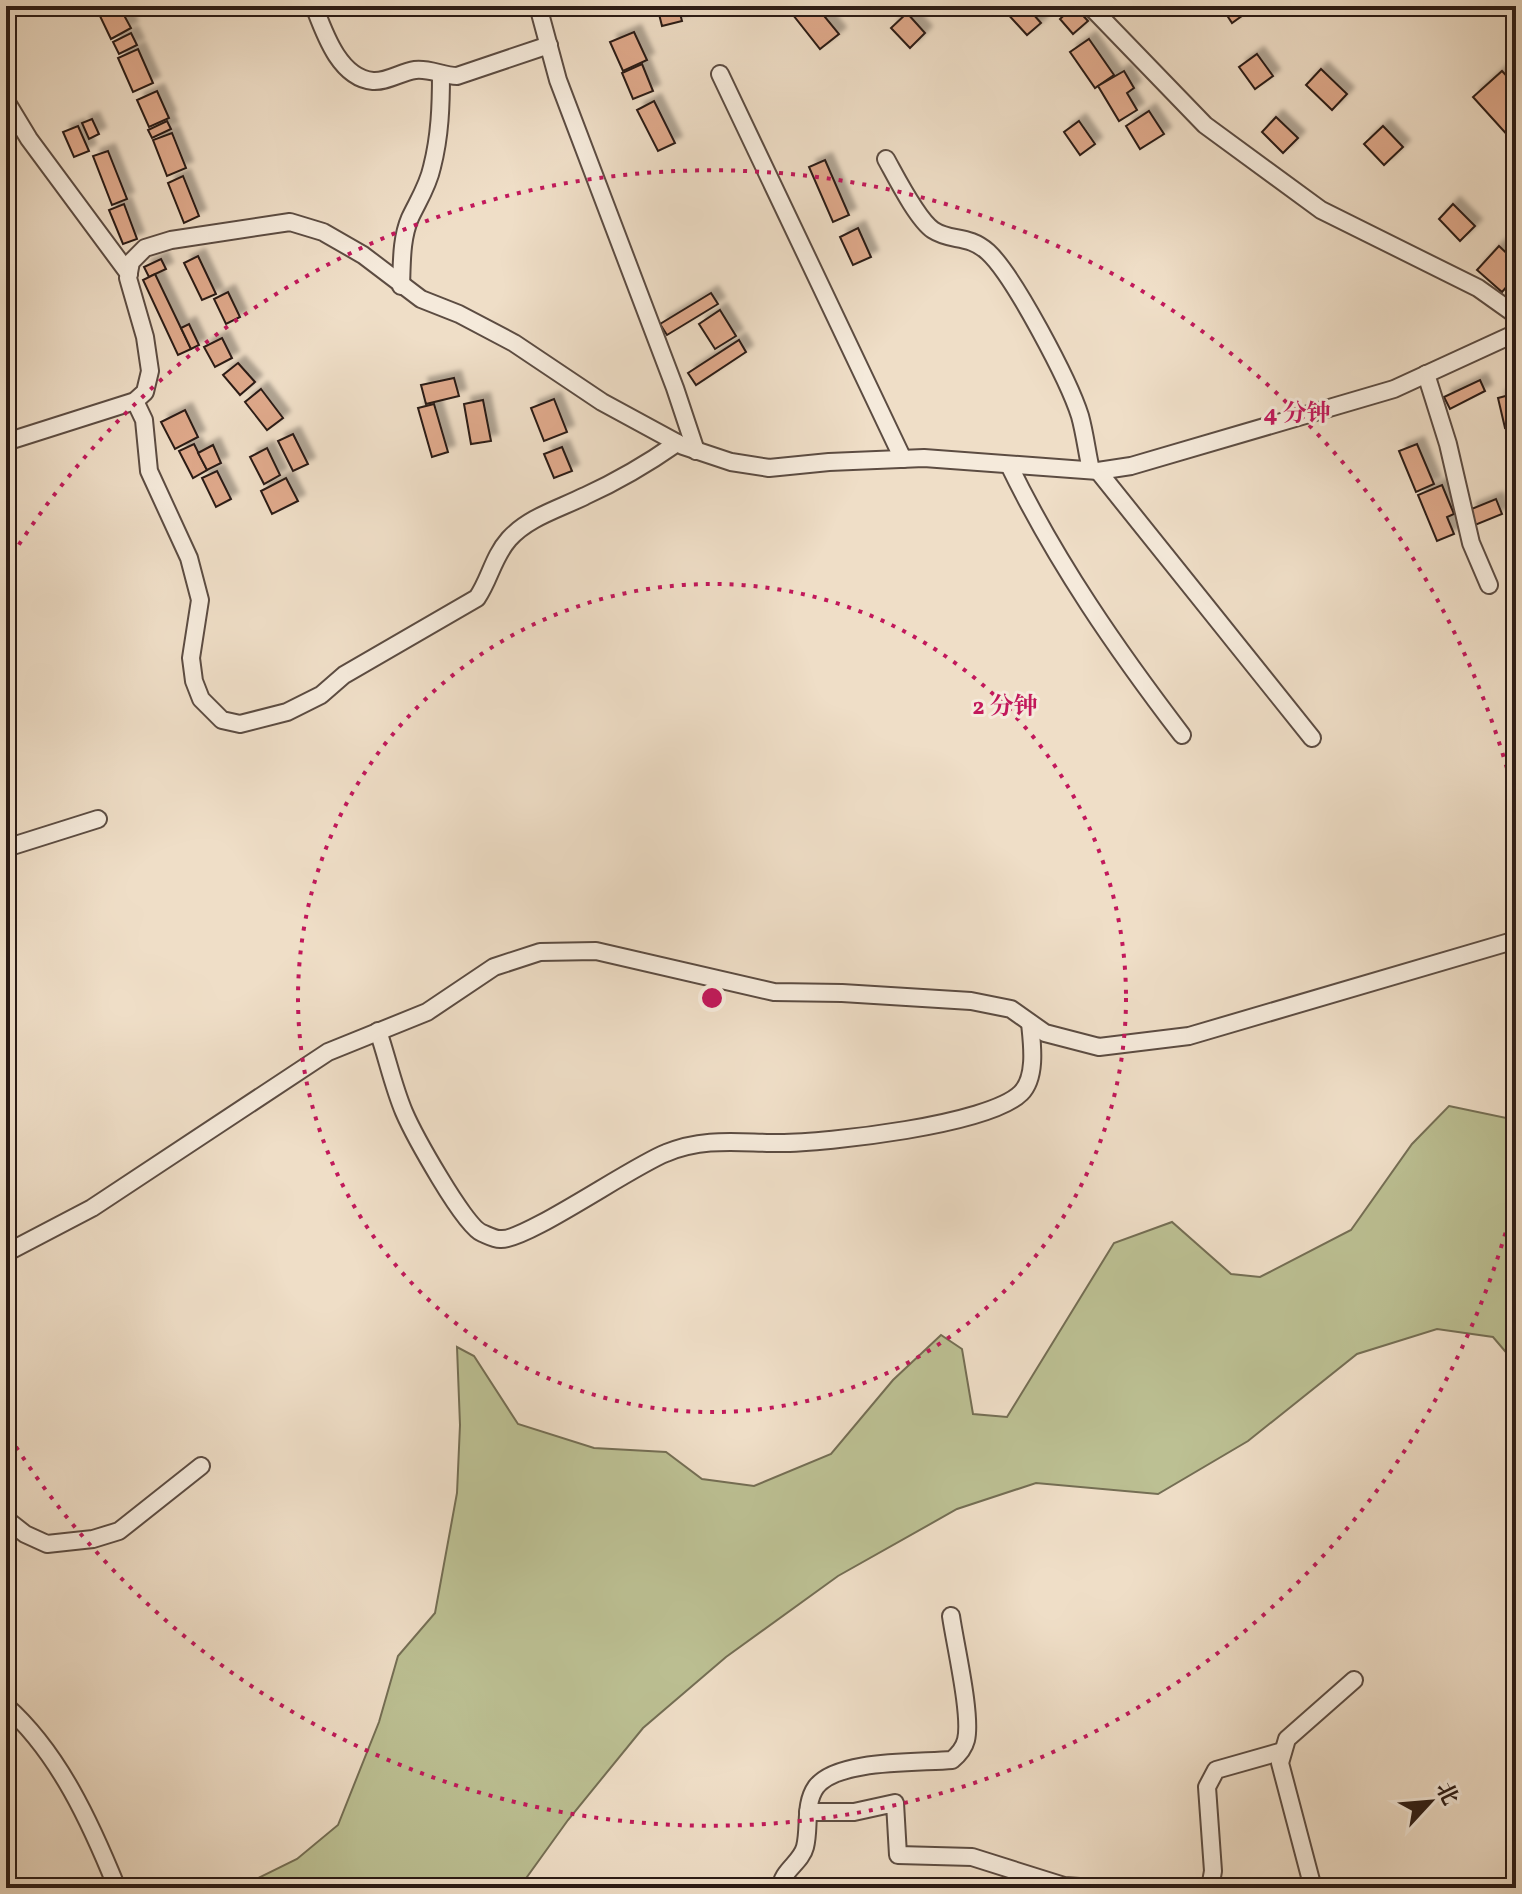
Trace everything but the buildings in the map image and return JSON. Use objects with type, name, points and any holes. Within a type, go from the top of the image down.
[{"type":"street","points":[[314,6],[328,40],[341,61],[354,74],[372,81],[413,70],[457,76],[549,45]]},
{"type":"street","points":[[538,6],[558,80],[696,451]]},
{"type":"street","points":[[1090,6],[1205,125],[1321,210],[1478,288],[1516,315]]},
{"type":"street","points":[[401,286],[402,245],[432,170],[437,143],[441,74]]},
{"type":"street","points":[[720,74],[903,459]]},
{"type":"street","points":[[6,101],[29,139],[129,274]]},
{"type":"street","points":[[886,159],[932,230],[976,241],[992,256],[1011,282],[1075,405],[1094,470],[1312,738]]},
{"type":"street","points":[[6,442],[135,401],[145,392],[150,371],[129,274],[131,262],[145,248],[171,240],[290,222],[323,232],[363,255],[421,299],[459,314],[514,343],[602,402],[677,443],[731,462],[769,468],[903,459],[1094,470],[1131,466],[1394,389],[1516,333]]},
{"type":"street","points":[[1426,374],[1448,444],[1471,543],[1489,585]]},
{"type":"street","points":[[135,401],[144,420],[149,471],[189,558],[200,600],[191,658],[194,681],[201,699],[222,720],[240,724],[287,712],[321,695],[344,675],[477,598],[487,584],[492,562],[509,539],[528,522],[641,469],[677,443]]},
{"type":"street","points":[[1009,465],[1088,604],[1182,735]]},
{"type":"street","points":[[6,848],[98,819]]},
{"type":"street","points":[[6,1253],[92,1208],[328,1052],[427,1012],[494,967],[540,952],[596,951],[774,992],[971,1001],[1011,1009],[1045,1033],[1099,1047],[1189,1036],[1516,940]]},
{"type":"street","points":[[378,1031],[404,1112],[428,1157],[478,1232],[501,1240],[524,1234],[665,1153],[707,1141],[781,1143],[833,1140],[967,1118],[999,1107],[1022,1093],[1030,1074],[1030,1023]]},
{"type":"street","points":[[6,1519],[25,1534],[47,1544],[93,1539],[119,1531],[201,1466]]},
{"type":"street","points":[[781,1888],[781,1881],[804,1852],[808,1812],[815,1788],[839,1771],[952,1760],[959,1754],[966,1740],[967,1718],[951,1616]]},
{"type":"street","points":[[1313,1888],[1280,1763],[1287,1739],[1354,1680]]},
{"type":"street","points":[[6,1706],[45,1749],[70,1788],[100,1846],[117,1888]]},
{"type":"street","points":[[1210,1888],[1213,1871],[1207,1787],[1216,1770],[1283,1751]]},
{"type":"street","points":[[808,1812],[854,1812],[895,1803],[898,1855],[972,1857],[1064,1886],[1095,1888]]},
{"type":"green space","points":[[1449,1106],[1516,1120],[1516,1364],[1493,1337],[1437,1329],[1357,1354],[1248,1441],[1158,1494],[1036,1483],[957,1509],[838,1576],[726,1657],[643,1728],[568,1820],[519,1888],[238,1888],[297,1859],[338,1825],[379,1722],[398,1656],[435,1613],[457,1493],[460,1425],[457,1347],[474,1356],[518,1424],[594,1448],[666,1452],[702,1479],[754,1486],[831,1454],[893,1380],[941,1335],[962,1349],[973,1414],[1007,1417],[1114,1243],[1172,1222],[1231,1274],[1260,1277],[1351,1230],[1412,1144]]}]
